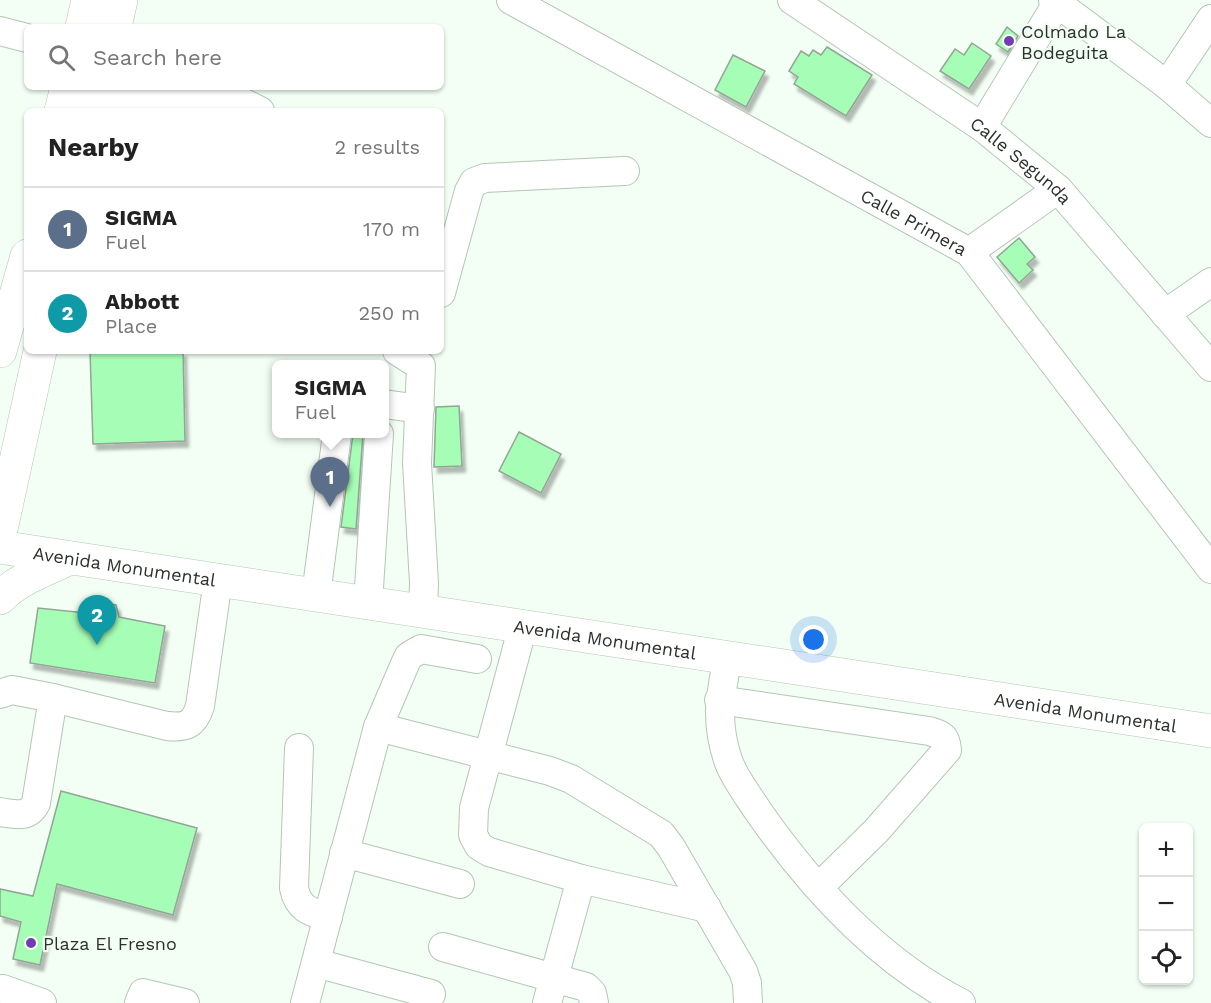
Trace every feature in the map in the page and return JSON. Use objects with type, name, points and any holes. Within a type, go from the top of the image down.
[{"type":"main road","points":[[83,24],[88,0]]},
{"type":"main road","points":[[116,24],[121,0]]},
{"type":"main road","points":[[62,108],[66,90]]},
{"type":"main road","points":[[0,351],[24,267]]},
{"type":"main road","points":[[0,534],[39,354]]},
{"type":"main road","points":[[10,490],[23,520],[42,540],[70,558]]},
{"type":"main road","name":"Avenida Monumental","points":[[0,547],[1211,731]]},
{"type":"main road","points":[[0,598],[32,576],[70,558]]},
{"type":"street","name":"Calle Primera","points":[[511,0],[969,252],[1211,569]]},
{"type":"street","name":"Calle Segunda","points":[[792,0],[982,127],[1058,189],[1211,367]]},
{"type":"street","points":[[982,127],[1056,1],[1167,85],[1211,123]]},
{"type":"street","points":[[1167,85],[1211,19]]},
{"type":"street","points":[[0,31],[24,37]]},
{"type":"street","points":[[98,98],[232,97],[254,108]]},
{"type":"street","points":[[444,282],[469,191],[474,182],[485,178],[625,171]]},
{"type":"street","points":[[969,252],[1058,189]]},
{"type":"street","points":[[1165,314],[1211,282]]},
{"type":"street","points":[[408,354],[423,358],[417,464],[424,584],[423,611]]},
{"type":"street","points":[[389,405],[420,409]]},
{"type":"street","points":[[316,595],[336,438]]},
{"type":"street","points":[[368,603],[379,438]]},
{"type":"street","points":[[0,694],[12,690],[167,726],[180,727],[191,723],[197,717],[200,706],[218,580]]},
{"type":"street","points":[[523,626],[474,808],[473,836],[479,846],[501,856],[581,879],[707,908]]},
{"type":"street","points":[[305,1003],[378,727],[405,664],[415,651],[421,649],[477,659]]},
{"type":"street","points":[[728,657],[719,700],[720,723],[728,762],[784,848],[863,934],[900,965],[941,993],[961,1003]]},
{"type":"street","points":[[0,812],[22,815],[31,812],[36,803],[53,698]]},
{"type":"street","points":[[719,700],[929,731],[942,735],[946,740],[947,750],[876,831],[819,887]]},
{"type":"street","points":[[378,727],[549,771],[571,779],[661,834],[671,847],[743,971],[747,983],[748,1003]]},
{"type":"street","points":[[299,748],[294,888],[301,906],[310,913],[328,917]]},
{"type":"street","points":[[344,853],[460,884]]},
{"type":"street","points":[[551,990],[581,879]]},
{"type":"street","points":[[443,947],[551,990],[586,987],[592,993],[594,1003]]},
{"type":"street","points":[[315,963],[431,994]]},
{"type":"street","points":[[140,1003],[142,993],[185,1003]]},
{"type":"building","name":"Colmado La Bodeguita","points":[[1007,27],[1018,36],[1008,52],[996,44]]},
{"type":"building","points":[[972,43],[991,56],[969,89],[940,71],[955,49],[964,55]]},
{"type":"building","points":[[827,47],[872,75],[846,116],[794,84],[798,77],[789,71],[801,51],[809,56],[813,50],[821,55]]},
{"type":"building","points":[[733,55],[765,71],[746,107],[715,90]]},
{"type":"building","points":[[1019,238],[1035,257],[1027,264],[1033,270],[1019,283],[997,257]]},
{"type":"building","points":[[90,354],[183,354],[185,441],[93,444]]},
{"type":"building","points":[[459,406],[462,466],[434,467],[436,407]]},
{"type":"building","points":[[519,432],[561,454],[541,493],[499,471]]},
{"type":"building","points":[[352,438],[363,438],[356,529],[341,527]]},
{"type":"building","points":[[97,602],[116,605],[119,617],[165,626],[155,683],[30,663],[38,608],[86,613]]},
{"type":"building","points":[[61,791],[197,828],[173,915],[57,884],[40,965],[13,959],[21,922],[0,916],[0,889],[33,896]]},
{"type":"place","name":"Colmado La Bodeguita","points":[[1009,41]]},
{"type":"place","name":"SIGMA","points":[[330,507]]},
{"type":"place","name":"Abbott","points":[[97,645]]},
{"type":"place","name":"Plaza El Fresno","points":[[31,943]]}]
